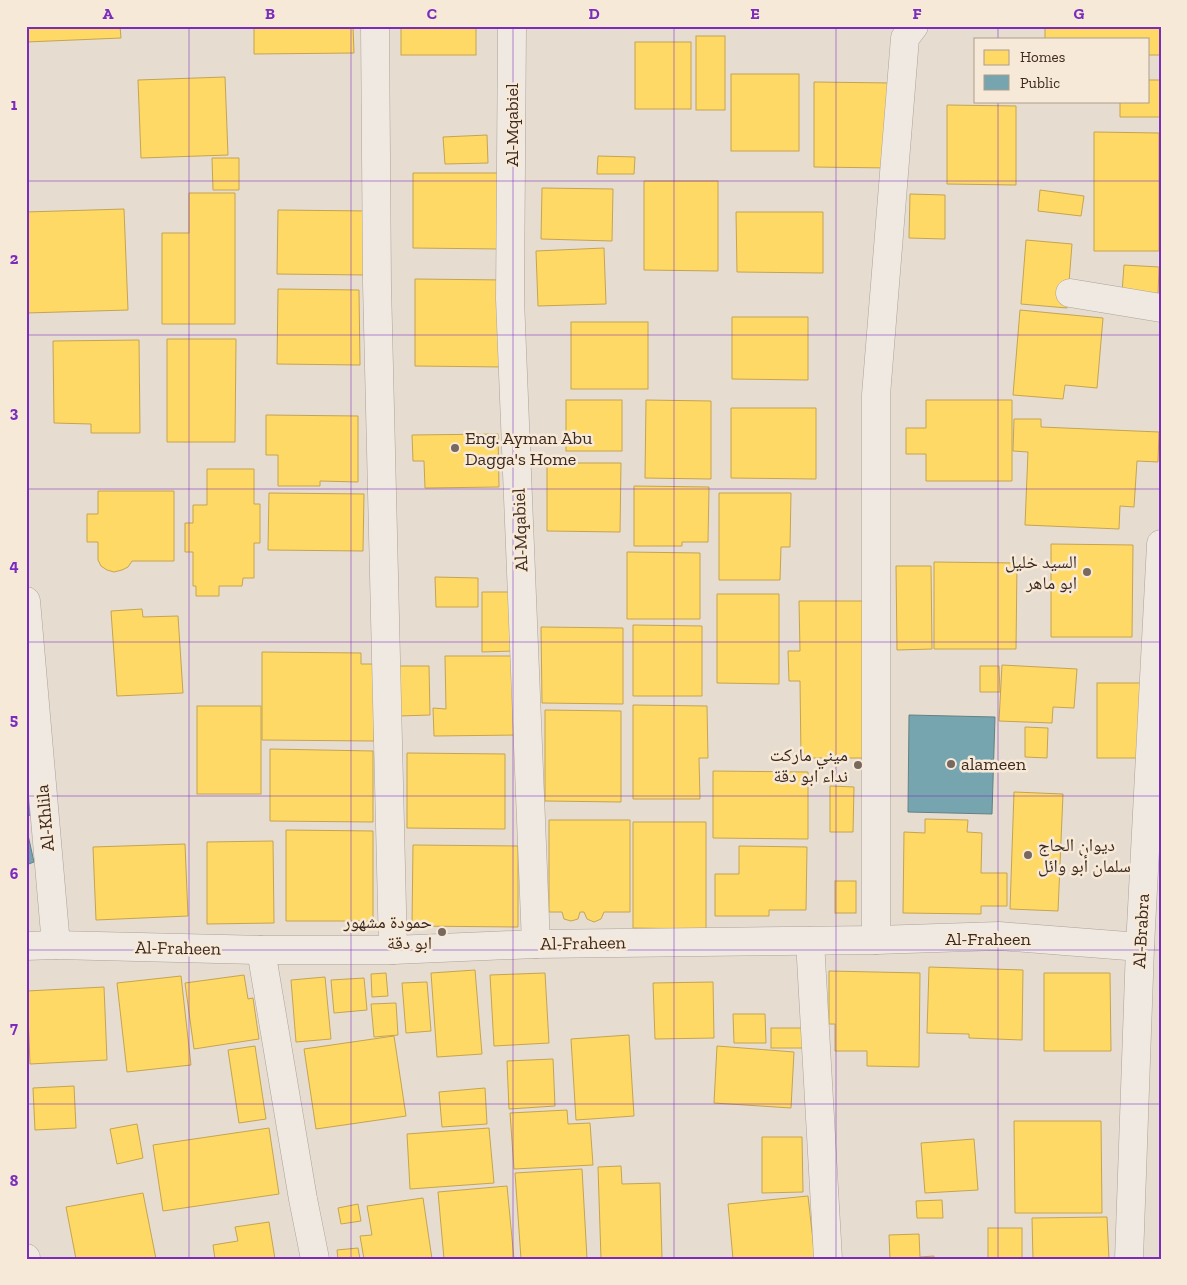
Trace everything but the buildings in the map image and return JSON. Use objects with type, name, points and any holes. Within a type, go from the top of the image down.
[{"type":"street","points":[[375,26],[378,304],[393,950]]},
{"type":"street","name":"Al-Mqabiel","points":[[512,26],[510,299],[536,944]]},
{"type":"street","points":[[876,940],[876,396],[905,38],[914,26]]},
{"type":"street","points":[[1070,293],[1161,308]]},
{"type":"street","name":"Al-Brabra","points":[[1130,1259],[1140,947],[1161,544]]},
{"type":"street","name":"Al-Khlila","points":[[26,600],[56,945]]},
{"type":"street","name":"Al-Fraheen","points":[[26,946],[393,950],[536,944],[876,940],[999,936],[1140,947]]},
{"type":"street","points":[[810,941],[828,1259]]},
{"type":"street","points":[[261,950],[303,1199],[316,1259]]},
{"type":"place","name":"Eng. Ayman Abu Dagga's Home","points":[[455,448]]},
{"type":"place","name":"السيد خليل ابو ماهر","points":[[1087,572]]},
{"type":"place","name":"alameen","points":[[951,764]]},
{"type":"place","name":"ميني ماركت نداء ابو دقة","points":[[858,765]]},
{"type":"place","name":"ديوان الحاج سلمان أبو وائل","points":[[1028,855]]},
{"type":"place","name":"حمودة مشهور ابو دقة","points":[[442,932]]}]
